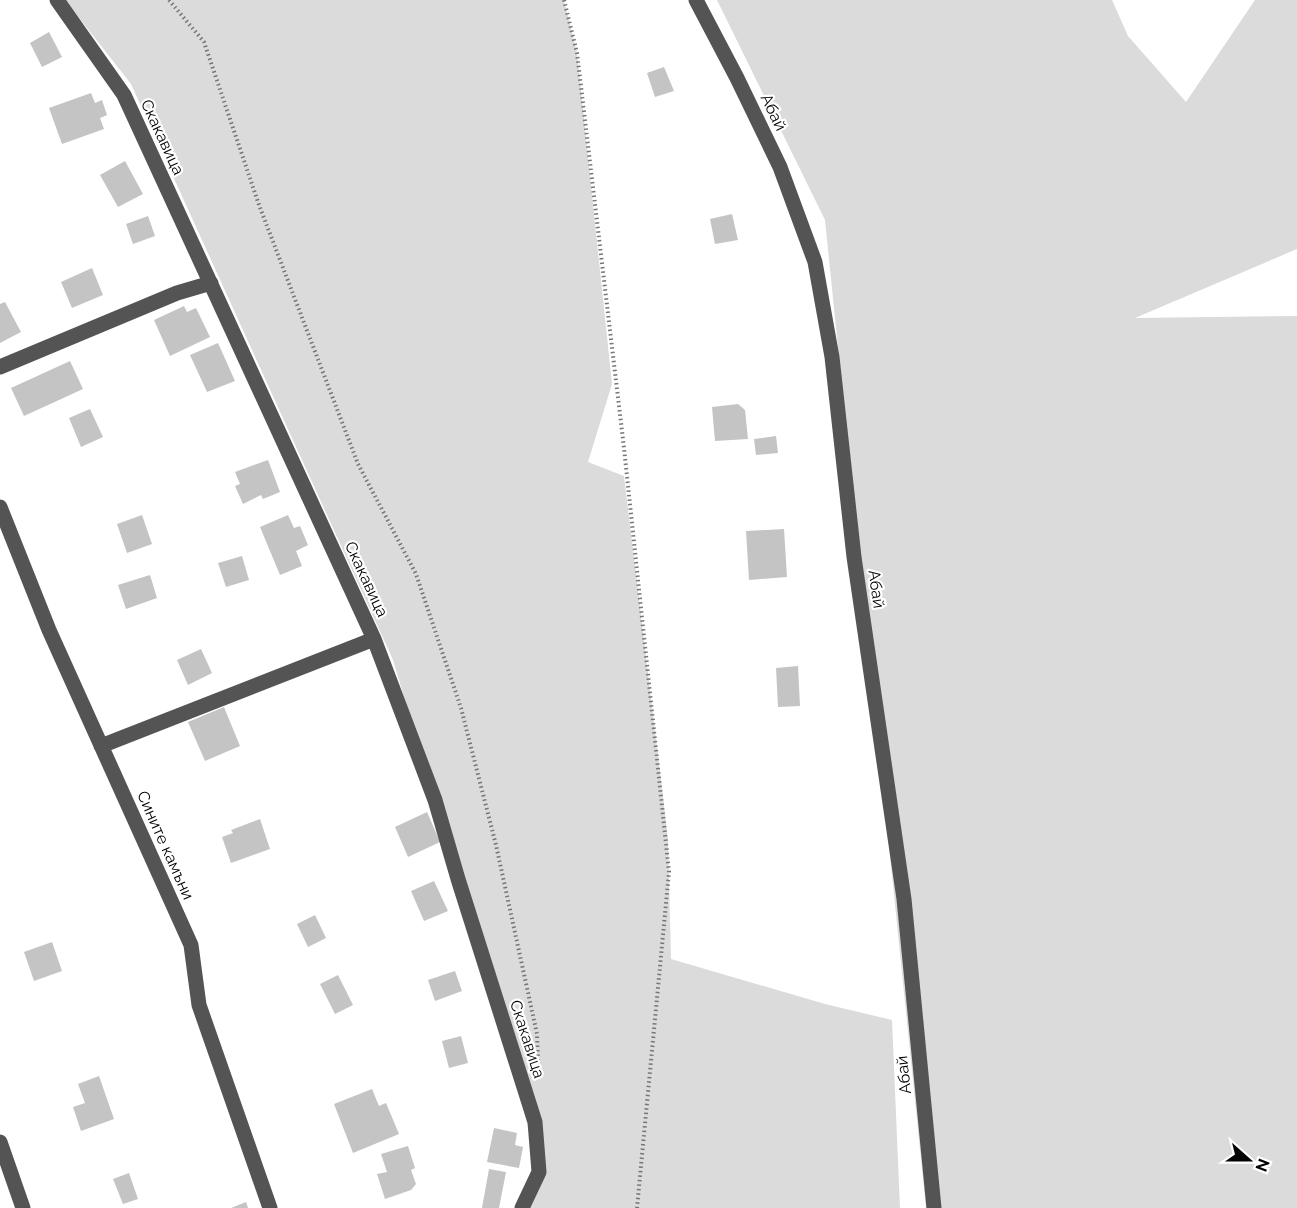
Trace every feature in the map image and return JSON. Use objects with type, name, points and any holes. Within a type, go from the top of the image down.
[{"type":"street","name":"Скакавица","points":[[57,0],[124,95],[374,639],[435,800],[535,1122],[539,1172],[522,1208]]},
{"type":"street","name":"Абай","points":[[696,0],[742,87],[780,167],[814,262],[832,357],[854,557],[904,899],[934,1208]]},
{"type":"street","points":[[0,367],[177,293],[211,283]]},
{"type":"street","name":"Сините камъни","points":[[0,507],[49,630],[191,945],[199,1005],[270,1208]]},
{"type":"street","points":[[101,746],[374,639]]},
{"type":"street","points":[[0,1142],[23,1208]]},
{"type":"path","points":[[169,0],[204,42],[259,205],[358,464],[416,574],[461,708],[496,845],[537,1034],[538,1068]]},
{"type":"path","points":[[564,0],[577,53],[624,448],[669,872],[637,1208]]},
{"type":"shaded area","points":[[65,0],[564,0],[577,53],[612,384],[588,462],[624,476],[668,838],[671,959],[825,1004],[892,1020],[900,1208],[516,1208],[538,1164],[489,979],[393,660],[131,84]]},
{"type":"shaded area","points":[[717,0],[1112,0],[1128,36],[1186,102],[1255,0],[1297,0],[1297,249],[1135,318],[1297,316],[1297,1208],[926,1208],[825,220]]},
{"type":"building","points":[[49,32],[62,57],[42,67],[30,43]]},
{"type":"building","points":[[664,67],[674,91],[655,97],[647,73]]},
{"type":"building","points":[[91,93],[95,103],[102,100],[107,115],[100,118],[104,129],[62,144],[49,108]]},
{"type":"building","points":[[125,161],[143,194],[118,207],[100,175]]},
{"type":"building","points":[[732,214],[738,240],[715,244],[710,219]]},
{"type":"building","points":[[148,216],[155,236],[133,244],[126,224]]},
{"type":"building","points":[[92,268],[103,295],[72,308],[61,282]]},
{"type":"building","points":[[5,302],[21,332],[0,343],[0,304]]},
{"type":"building","points":[[184,306],[187,312],[196,308],[210,337],[170,356],[154,320]]},
{"type":"building","points":[[218,343],[235,381],[207,392],[190,355]]},
{"type":"building","points":[[70,361],[83,389],[24,416],[11,388]]},
{"type":"building","points":[[738,404],[745,410],[748,439],[715,441],[712,407]]},
{"type":"building","points":[[90,409],[103,437],[81,447],[69,418]]},
{"type":"building","points":[[776,436],[778,453],[756,455],[754,439]]},
{"type":"building","points":[[268,460],[280,492],[263,499],[261,495],[243,504],[235,486],[240,484],[235,472]]},
{"type":"building","points":[[142,515],[152,544],[127,553],[117,524]]},
{"type":"building","points":[[288,515],[294,528],[300,526],[308,545],[296,551],[302,566],[280,575],[260,527]]},
{"type":"building","points":[[784,529],[787,577],[749,580],[746,531]]},
{"type":"building","points":[[242,556],[249,580],[226,587],[218,563]]},
{"type":"building","points":[[150,575],[157,598],[126,609],[118,585]]},
{"type":"building","points":[[201,649],[212,673],[188,685],[177,660]]},
{"type":"building","points":[[798,666],[800,706],[778,707],[776,668]]},
{"type":"building","points":[[224,707],[240,746],[205,761],[188,722]]},
{"type":"building","points":[[427,812],[440,842],[408,857],[395,827]]},
{"type":"building","points":[[260,819],[270,849],[231,863],[222,837],[233,833],[231,830]]},
{"type":"building","points":[[434,881],[448,911],[424,921],[411,891]]},
{"type":"building","points":[[315,915],[326,938],[308,947],[297,924]]},
{"type":"building","points":[[52,942],[62,971],[34,981],[24,952]]},
{"type":"building","points":[[455,971],[462,991],[435,1001],[428,980]]},
{"type":"building","points":[[338,975],[353,1005],[335,1014],[320,984]]},
{"type":"building","points":[[461,1036],[468,1063],[449,1068],[442,1041]]},
{"type":"building","points":[[99,1076],[114,1119],[81,1131],[73,1107],[85,1103],[78,1084]]},
{"type":"building","points":[[372,1089],[379,1106],[386,1103],[399,1134],[353,1153],[334,1104]]},
{"type":"building","points":[[494,1128],[517,1133],[515,1145],[523,1147],[519,1168],[487,1162]]},
{"type":"building","points":[[408,1146],[415,1168],[411,1170],[416,1184],[411,1190],[385,1199],[377,1174],[387,1172],[381,1154]]},
{"type":"building","points":[[489,1169],[506,1172],[499,1208],[482,1208]]},
{"type":"building","points":[[129,1173],[138,1199],[123,1204],[113,1179]]},
{"type":"building","points":[[246,1202],[248,1208],[231,1208]]}]
